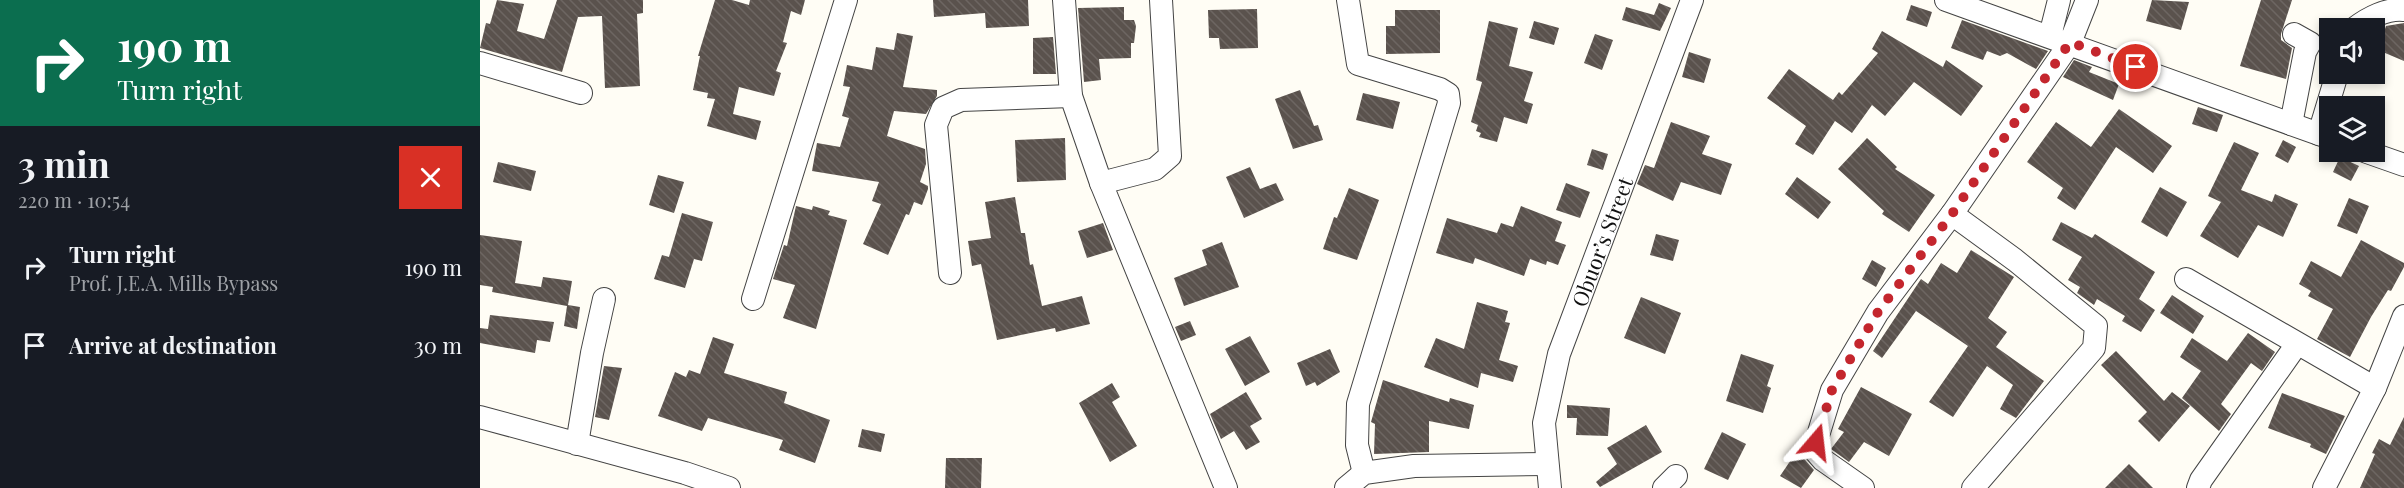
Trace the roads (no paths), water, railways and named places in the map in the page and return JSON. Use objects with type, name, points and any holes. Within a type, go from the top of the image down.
[{"type":"street","points":[[753,300],[846,0]]},
{"type":"street","points":[[1064,0],[1071,96],[1101,183],[1226,488]]},
{"type":"street","points":[[1101,183],[1155,169],[1170,156],[1161,0]]},
{"type":"street","points":[[1348,0],[1358,64],[1440,89],[1448,94],[1449,103],[1358,404],[1357,445],[1364,473]]},
{"type":"street","name":"Obuor’s Street","points":[[1550,488],[1544,423],[1559,354],[1692,0]]},
{"type":"street","points":[[1946,0],[2060,39],[2319,134]]},
{"type":"street","points":[[2059,0],[2060,39]]},
{"type":"street","points":[[1863,488],[1823,460],[1816,452],[1816,442],[1832,390],[1878,312],[1952,214],[2060,39],[2087,0]]},
{"type":"street","points":[[2370,18],[2396,9],[2404,10]]},
{"type":"street","points":[[2291,124],[2305,52],[2310,43],[2294,34]]},
{"type":"street","points":[[480,63],[581,93]]},
{"type":"street","points":[[950,273],[936,125],[943,108],[962,100],[1071,96]]},
{"type":"street","points":[[2385,158],[2404,165]]},
{"type":"street","points":[[1952,214],[2015,260],[2096,326],[2094,348],[1972,488]]},
{"type":"street","points":[[2186,279],[2375,388]]},
{"type":"street","points":[[577,444],[592,352],[604,299]]},
{"type":"street","points":[[2324,488],[2375,388],[2404,316]]},
{"type":"street","points":[[2198,488],[2201,480],[2296,344]]},
{"type":"street","points":[[480,417],[685,473],[729,488]]},
{"type":"street","points":[[1346,488],[1364,473],[1414,466],[1546,464]]}]
